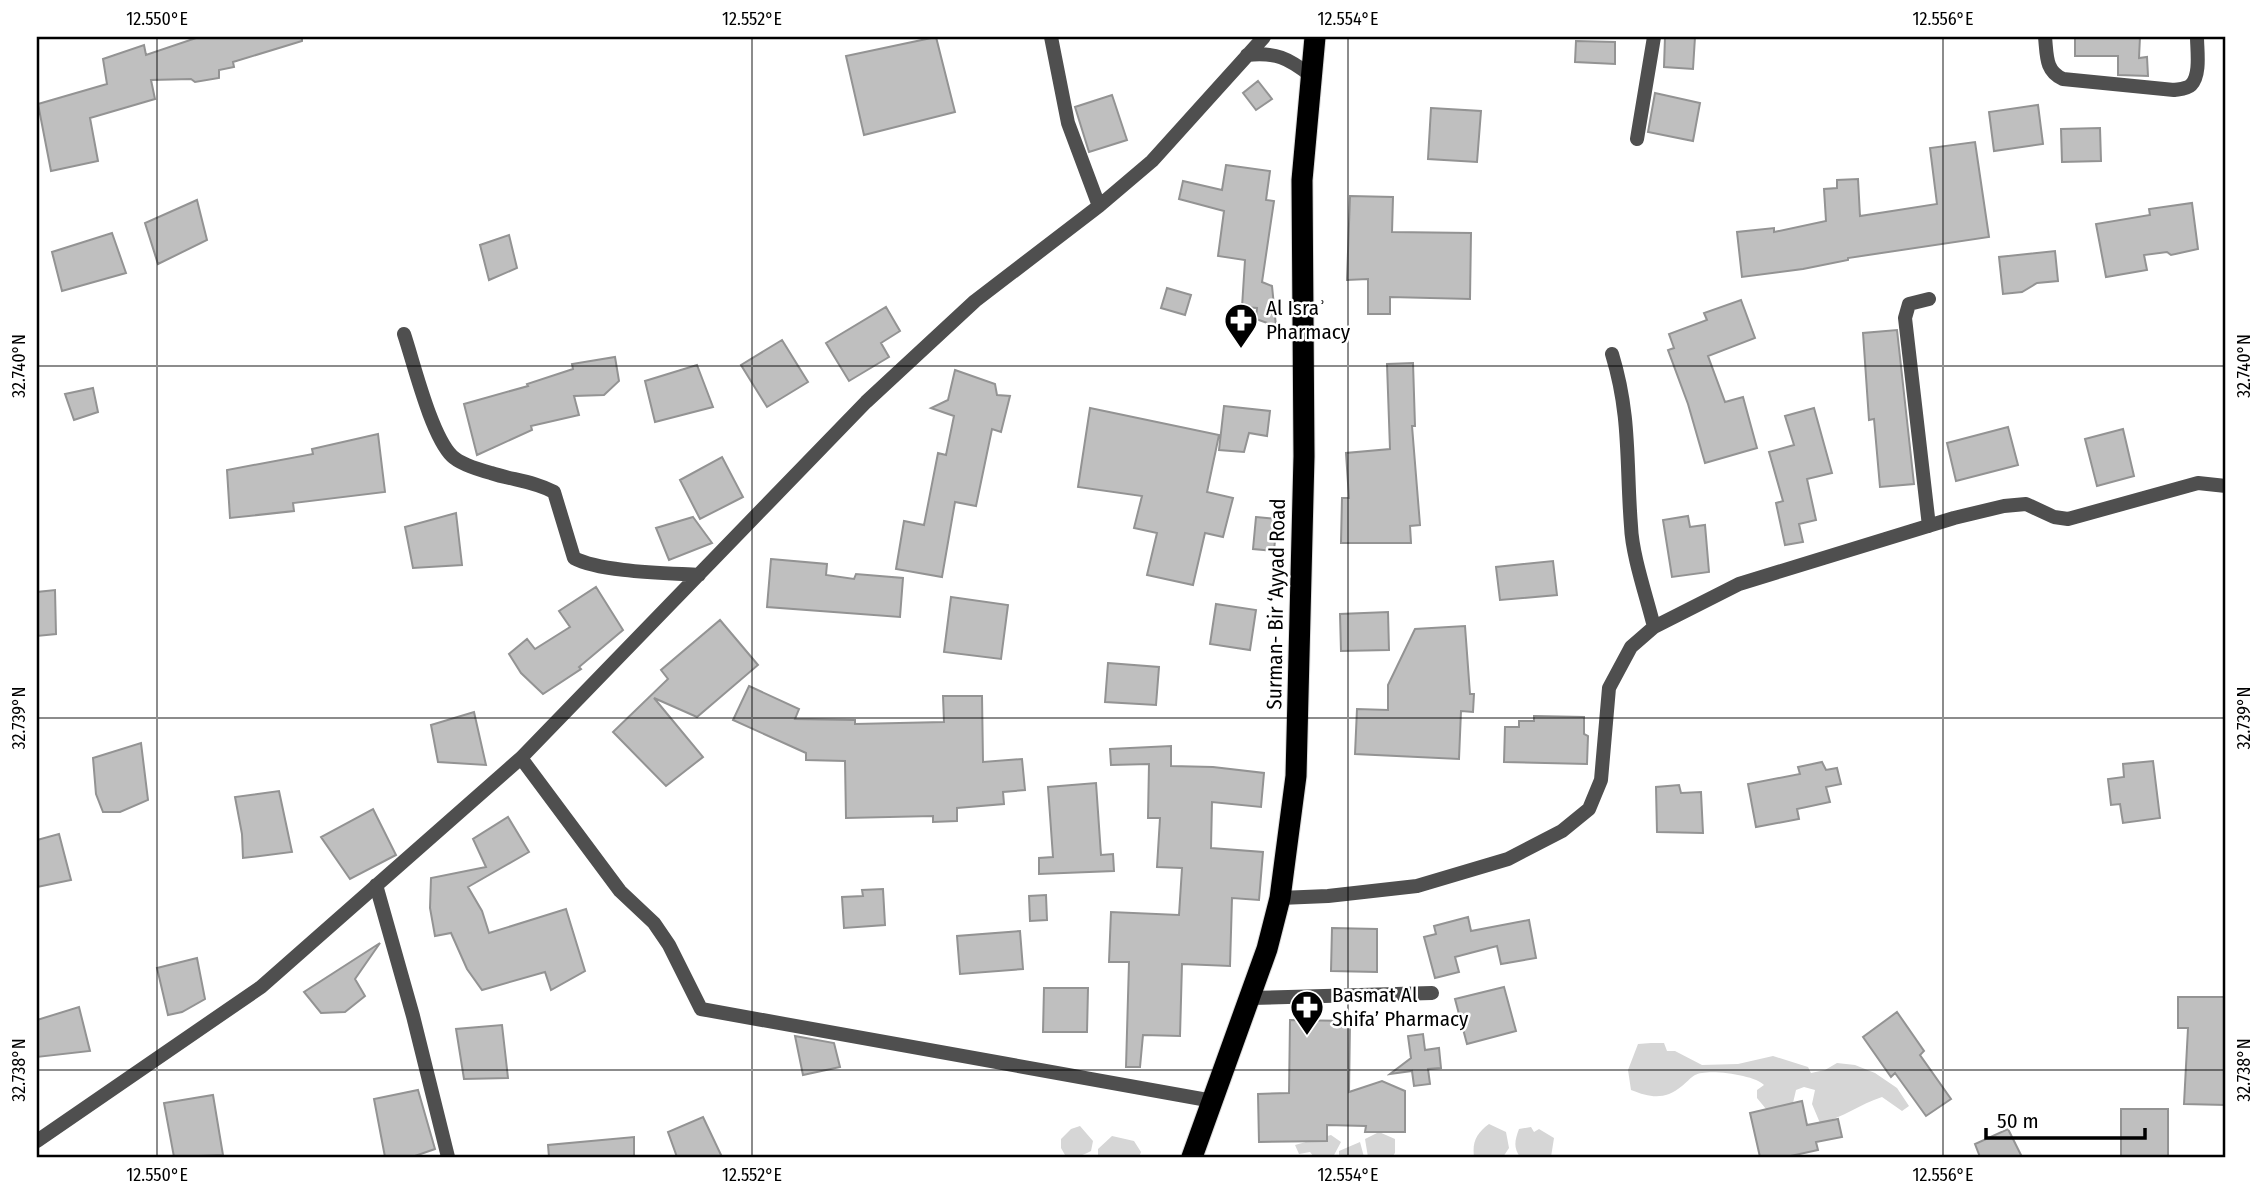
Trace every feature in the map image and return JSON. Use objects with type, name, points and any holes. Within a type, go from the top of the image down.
[{"type":"highway","name":"Surman- Bir ‘Ayyad Road","points":[[1192,1157],[1267,949],[1280,898],[1296,776],[1304,456],[1302,180],[1315,37]]},
{"type":"street","points":[[1051,37],[1068,123],[1099,206]]},
{"type":"street","points":[[37,1141],[261,986],[521,758],[866,402],[965,310],[1099,206],[1152,161],[1264,37]]},
{"type":"street","points":[[1637,138],[1654,37]]},
{"type":"street","points":[[2045,37],[2049,67],[2053,74],[2063,79],[2174,90],[2189,87],[2193,82],[2197,72],[2197,37]]},
{"type":"street","points":[[1247,55],[1275,54],[1297,64],[1310,75]]},
{"type":"street","points":[[1929,299],[1909,304],[1905,318],[1929,526]]},
{"type":"street","points":[[404,334],[426,403],[443,445],[454,458],[492,474],[544,486],[554,492],[574,558],[583,563],[640,571],[699,575]]},
{"type":"street","points":[[1612,354],[1622,386],[1629,442],[1631,530],[1654,627]]},
{"type":"street","points":[[1280,898],[1417,887],[1508,859],[1562,831],[1589,809],[1601,780],[1609,688],[1631,647],[1654,627],[1739,584],[2004,506],[2026,504],[2054,517],[2068,519],[2198,483],[2226,486]]},
{"type":"street","points":[[521,758],[620,891],[654,923],[669,945],[701,1009],[1213,1101]]},
{"type":"street","points":[[376,886],[413,1016],[448,1157]]},
{"type":"street","points":[[1251,998],[1432,993]]},
{"type":"shaded area","points":[[1664,1043],[1667,1051],[1675,1051],[1702,1065],[1738,1064],[1773,1056],[1808,1067],[1811,1073],[1825,1070],[1837,1063],[1855,1065],[1875,1073],[1897,1088],[1909,1106],[1902,1111],[1882,1097],[1820,1123],[1812,1104],[1815,1090],[1804,1087],[1796,1090],[1793,1103],[1766,1109],[1757,1098],[1757,1090],[1764,1085],[1752,1078],[1720,1072],[1695,1075],[1676,1091],[1664,1096],[1645,1095],[1631,1090],[1628,1070],[1638,1044]]},
{"type":"shaded area","points":[[1489,1124],[1506,1132],[1509,1148],[1503,1157],[1474,1157],[1476,1138]]},
{"type":"shaded area","points":[[1080,1126],[1093,1141],[1091,1151],[1078,1156],[1065,1155],[1061,1148],[1061,1139],[1071,1129]]},
{"type":"shaded area","points":[[1531,1127],[1534,1132],[1539,1129],[1554,1138],[1551,1157],[1520,1157],[1516,1150],[1516,1137],[1519,1129]]},
{"type":"shaded area","points":[[1379,1132],[1395,1139],[1395,1153],[1392,1157],[1368,1157],[1365,1139]]},
{"type":"shaded area","points":[[1331,1135],[1341,1142],[1333,1157],[1314,1157],[1310,1152],[1299,1154],[1295,1145]]},
{"type":"shaded area","points":[[1112,1136],[1134,1141],[1141,1152],[1139,1157],[1098,1157],[1098,1149]]},
{"type":"shaded area","points":[[1360,1142],[1364,1157],[1339,1157],[1339,1151]]},
{"type":"building","points":[[199,37],[302,37],[302,41],[233,62],[234,67],[219,70],[219,78],[195,82],[191,79],[151,80],[155,99],[90,118],[98,161],[51,171],[38,104],[107,84],[103,59],[144,45],[146,55]]},
{"type":"building","points":[[936,37],[955,112],[864,135],[846,56]]},
{"type":"building","points":[[1665,37],[1695,37],[1693,69],[1664,67]]},
{"type":"building","points":[[2075,37],[2140,37],[2139,58],[2147,57],[2148,76],[2118,75],[2118,56],[2075,56]]},
{"type":"building","points":[[1576,41],[1615,42],[1615,64],[1575,62]]},
{"type":"building","points":[[1258,81],[1272,99],[1256,110],[1243,93]]},
{"type":"building","points":[[1655,93],[1700,103],[1693,141],[1648,132]]},
{"type":"building","points":[[1112,95],[1127,140],[1089,152],[1075,107]]},
{"type":"building","points":[[2038,105],[2043,144],[1994,151],[1989,112]]},
{"type":"building","points":[[1431,108],[1481,111],[1477,162],[1428,159]]},
{"type":"building","points":[[2100,128],[2101,161],[2062,162],[2061,129]]},
{"type":"building","points":[[1975,142],[1989,237],[1742,277],[1737,232],[1774,228],[1774,232],[1826,221],[1824,189],[1837,188],[1837,180],[1858,179],[1860,216],[1937,204],[1930,148]]},
{"type":"building","points":[[1226,165],[1270,171],[1266,200],[1274,201],[1262,282],[1272,286],[1276,326],[1256,319],[1257,308],[1242,307],[1245,260],[1218,256],[1224,211],[1179,199],[1183,181],[1222,190]]},
{"type":"building","points":[[1350,196],[1393,197],[1392,232],[1471,233],[1470,299],[1390,297],[1390,314],[1368,314],[1368,279],[1347,280]]},
{"type":"building","points":[[197,200],[207,240],[158,264],[145,223]]},
{"type":"building","points":[[2192,203],[2198,249],[2171,255],[2167,252],[2144,255],[2147,270],[2106,277],[2096,224],[2150,215],[2149,209]]},
{"type":"building","points":[[112,233],[126,273],[62,291],[52,252]]},
{"type":"building","points":[[509,235],[517,268],[489,280],[480,245]]},
{"type":"building","points":[[2055,251],[2058,281],[2037,283],[2022,292],[2003,294],[1999,257]]},
{"type":"building","points":[[1167,288],[1191,295],[1185,315],[1161,308]]},
{"type":"building","points":[[1741,300],[1755,338],[1708,356],[1725,402],[1743,397],[1757,448],[1705,463],[1688,404],[1668,350],[1674,348],[1669,334],[1707,320],[1704,313]]},
{"type":"building","points":[[886,307],[900,331],[881,343],[889,357],[849,381],[826,343]]},
{"type":"building","points":[[1897,330],[1914,484],[1880,487],[1874,419],[1869,420],[1863,333]]},
{"type":"building","points":[[782,340],[808,382],[767,407],[741,365]]},
{"type":"building","points":[[615,357],[619,381],[604,395],[574,396],[579,415],[531,426],[532,430],[477,455],[464,404],[528,386],[527,384],[573,369],[572,364]]},
{"type":"building","points":[[1413,363],[1415,426],[1412,426],[1420,525],[1410,526],[1411,543],[1341,543],[1342,498],[1349,498],[1346,453],[1390,449],[1387,364]]},
{"type":"building","points":[[697,365],[713,407],[655,422],[645,381]]},
{"type":"building","points":[[955,370],[995,384],[997,395],[1010,396],[1001,432],[992,429],[976,506],[955,502],[942,577],[896,569],[904,521],[924,525],[938,453],[946,455],[954,416],[931,408],[948,400]]},
{"type":"building","points":[[93,388],[98,412],[74,420],[65,394]]},
{"type":"building","points":[[1224,406],[1270,411],[1267,436],[1249,433],[1244,452],[1219,450]]},
{"type":"building","points":[[1090,408],[1219,435],[1207,492],[1233,498],[1223,537],[1205,533],[1193,585],[1147,575],[1157,533],[1134,528],[1142,496],[1078,487]]},
{"type":"building","points":[[1814,408],[1832,473],[1807,479],[1816,520],[1799,524],[1803,542],[1785,545],[1776,503],[1783,501],[1769,452],[1794,445],[1785,416]]},
{"type":"building","points":[[2008,427],[2018,465],[1956,481],[1947,443]]},
{"type":"building","points":[[2123,429],[2134,476],[2097,486],[2085,439]]},
{"type":"building","points":[[378,434],[385,492],[293,503],[294,511],[230,518],[227,470],[313,454],[312,449]]},
{"type":"building","points":[[722,457],[743,497],[700,519],[680,480]]},
{"type":"building","points":[[456,513],[462,565],[413,568],[405,527]]},
{"type":"building","points":[[1688,516],[1690,527],[1705,525],[1709,572],[1672,577],[1663,520]]},
{"type":"building","points":[[693,517],[712,543],[669,560],[656,528]]},
{"type":"building","points":[[1256,517],[1277,519],[1274,551],[1253,549]]},
{"type":"building","points":[[771,559],[827,564],[826,575],[854,579],[856,574],[903,578],[900,617],[767,607]]},
{"type":"building","points":[[1553,561],[1557,595],[1500,600],[1496,567]]},
{"type":"building","points":[[596,587],[623,630],[579,667],[581,669],[543,694],[521,673],[509,654],[527,639],[535,649],[570,627],[559,611]]},
{"type":"building","points":[[55,590],[56,634],[37,636],[37,592]]},
{"type":"building","points":[[951,597],[1008,605],[1001,659],[944,652]]},
{"type":"building","points":[[1216,604],[1256,610],[1250,650],[1210,644]]},
{"type":"building","points":[[1388,612],[1389,650],[1341,651],[1340,614]]},
{"type":"building","points":[[720,620],[758,665],[697,717],[654,698],[703,757],[666,786],[613,732],[668,679],[661,670]]},
{"type":"building","points":[[1465,626],[1470,694],[1474,694],[1473,712],[1461,711],[1459,759],[1355,754],[1357,709],[1388,710],[1388,685],[1415,629]]},
{"type":"building","points":[[1108,663],[1159,667],[1156,705],[1105,702]]},
{"type":"building","points":[[749,686],[799,709],[795,719],[855,720],[855,724],[944,722],[943,696],[982,696],[983,762],[1022,759],[1025,790],[1003,792],[1004,804],[957,808],[957,821],[933,822],[933,816],[846,818],[845,761],[806,760],[806,753],[733,720]]},
{"type":"building","points":[[474,712],[486,765],[438,762],[431,725]]},
{"type":"building","points":[[1534,716],[1584,717],[1584,734],[1588,736],[1587,764],[1504,762],[1505,727],[1519,727],[1519,721],[1534,721]]},
{"type":"building","points":[[141,743],[148,800],[120,812],[103,812],[96,794],[93,758]]},
{"type":"building","points":[[1171,746],[1171,766],[1213,767],[1264,773],[1261,807],[1212,802],[1211,848],[1263,852],[1259,900],[1232,898],[1230,966],[1182,964],[1180,1036],[1143,1035],[1140,1067],[1126,1067],[1129,962],[1109,962],[1111,912],[1179,915],[1182,868],[1157,867],[1160,818],[1148,818],[1149,764],[1111,765],[1110,749]]},
{"type":"building","points":[[2153,761],[2160,818],[2123,823],[2120,804],[2111,805],[2108,779],[2124,777],[2123,764]]},
{"type":"building","points":[[1822,762],[1826,770],[1837,768],[1841,784],[1826,787],[1830,802],[1797,809],[1799,819],[1756,827],[1748,784],[1800,774],[1798,767]]},
{"type":"building","points":[[1096,783],[1101,855],[1113,854],[1114,871],[1039,874],[1039,858],[1053,857],[1048,787]]},
{"type":"building","points":[[1679,785],[1681,793],[1701,792],[1703,833],[1657,832],[1656,787]]},
{"type":"building","points":[[279,791],[292,852],[243,858],[242,834],[235,797]]},
{"type":"building","points":[[373,809],[396,855],[350,879],[321,837]]},
{"type":"building","points":[[508,817],[529,852],[468,887],[482,911],[489,933],[566,909],[585,971],[551,990],[545,972],[482,990],[467,969],[451,933],[435,936],[430,908],[431,878],[486,867],[473,839]]},
{"type":"building","points":[[59,834],[71,880],[37,887],[37,840]]},
{"type":"building","points":[[883,889],[885,925],[844,928],[842,897],[863,896],[862,890]]},
{"type":"building","points":[[1046,895],[1047,920],[1030,921],[1029,896]]},
{"type":"building","points":[[1468,917],[1471,931],[1529,920],[1536,958],[1501,964],[1497,946],[1455,957],[1459,972],[1435,978],[1424,937],[1436,934],[1434,926]]},
{"type":"building","points":[[1332,928],[1377,929],[1377,972],[1331,971]]},
{"type":"building","points":[[1020,931],[1023,969],[960,974],[957,936]]},
{"type":"building","points":[[380,943],[355,979],[365,996],[345,1012],[321,1013],[304,992]]},
{"type":"building","points":[[197,958],[205,999],[182,1012],[168,1015],[157,968]]},
{"type":"building","points":[[1504,987],[1516,1031],[1467,1044],[1455,999]]},
{"type":"building","points":[[1044,988],[1088,988],[1087,1032],[1043,1032]]},
{"type":"building","points":[[2178,997],[2226,997],[2226,1105],[2184,1104],[2188,1028],[2178,1028]]},
{"type":"building","points":[[79,1007],[90,1051],[37,1057],[37,1020]]},
{"type":"building","points":[[1897,1012],[1924,1051],[1920,1055],[1951,1099],[1926,1116],[1895,1073],[1891,1077],[1863,1037]]},
{"type":"building","points":[[1290,1020],[1350,1021],[1349,1092],[1382,1081],[1405,1091],[1405,1132],[1365,1132],[1366,1126],[1327,1125],[1327,1141],[1259,1142],[1258,1094],[1289,1093]]},
{"type":"building","points":[[502,1025],[508,1078],[464,1079],[456,1029]]},
{"type":"building","points":[[1423,1034],[1425,1050],[1439,1048],[1441,1068],[1428,1069],[1430,1084],[1414,1086],[1412,1071],[1390,1074],[1411,1058],[1408,1036]]},
{"type":"building","points":[[795,1036],[834,1043],[840,1067],[803,1075]]},
{"type":"building","points":[[418,1090],[435,1149],[412,1157],[385,1157],[374,1099]]},
{"type":"building","points":[[213,1095],[223,1155],[174,1157],[164,1103]]},
{"type":"building","points":[[1802,1101],[1807,1125],[1838,1119],[1842,1137],[1816,1142],[1818,1150],[1786,1157],[1760,1157],[1750,1113]]},
{"type":"building","points":[[2121,1109],[2168,1109],[2168,1157],[2121,1157]]},
{"type":"building","points":[[703,1117],[722,1157],[677,1157],[668,1132]]},
{"type":"building","points":[[2008,1129],[2022,1157],[1980,1157],[1975,1144]]},
{"type":"building","points":[[634,1137],[634,1157],[549,1157],[548,1145]]},
{"type":"place","name":"Al Israʾ Pharmacy","points":[[1241,350]]},
{"type":"place","name":"Basmat Al Shifa’ Pharmacy","points":[[1307,1037]]}]
